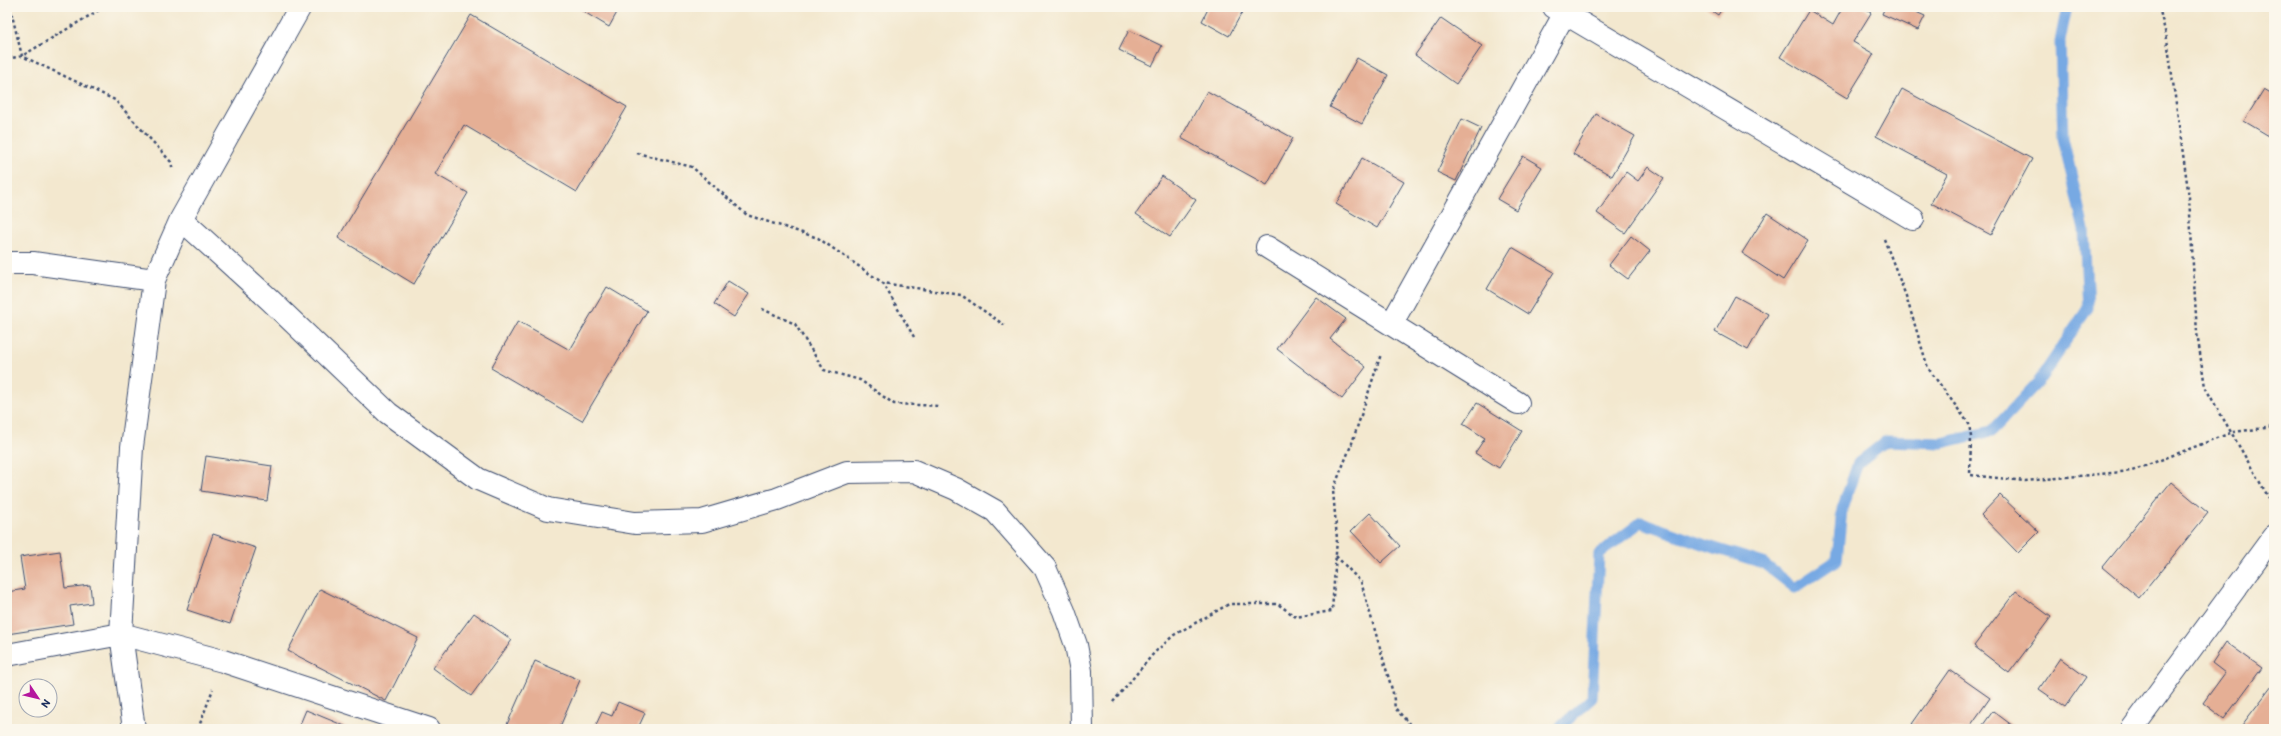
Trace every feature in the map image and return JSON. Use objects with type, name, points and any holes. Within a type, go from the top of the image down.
[{"type":"street","points":[[134,729],[121,634],[132,446],[154,280],[181,219],[300,7]]},
{"type":"street","points":[[1392,323],[1560,10],[1913,219]]},
{"type":"street","points":[[181,219],[269,299],[388,414],[478,479],[548,509],[634,523],[702,521],[777,499],[848,472],[914,471],[956,489],[995,511],[1045,568],[1064,611],[1076,645],[1081,671],[1082,729]]},
{"type":"street","points":[[1267,247],[1392,323],[1518,403]]},
{"type":"street","points":[[7,263],[33,263],[154,280]]},
{"type":"street","points":[[2132,729],[2274,536]]},
{"type":"street","points":[[7,655],[121,634],[223,661],[429,729]]},
{"type":"path","points":[[10,7],[22,56]]},
{"type":"path","points":[[7,60],[22,56],[104,7]]},
{"type":"path","points":[[2160,7],[2167,39],[2189,197],[2198,333],[2205,387],[2233,432],[2274,506]]},
{"type":"path","points":[[22,56],[115,100],[171,162],[181,219]]},
{"type":"path","points":[[637,153],[692,167],[747,215],[818,238],[882,283],[914,338]]},
{"type":"path","points":[[1882,236],[1906,296],[1928,368],[1969,424],[1971,436],[1970,475],[2025,481],[2132,471],[2233,432],[2274,427]]},
{"type":"path","points":[[882,283],[961,295],[1004,325]]},
{"type":"path","points":[[762,309],[795,324],[824,370],[860,380],[894,404],[940,406]]},
{"type":"path","points":[[1109,706],[1140,668],[1174,634],[1229,604],[1278,604],[1296,617],[1332,611],[1337,539],[1333,490],[1352,443],[1392,323]]},
{"type":"path","points":[[1336,555],[1361,582],[1393,693],[1395,708],[1414,729]]},
{"type":"path","points":[[198,729],[223,661]]},
{"type":"building","points":[[576,7],[620,7],[609,27]]},
{"type":"building","points":[[1209,7],[1245,7],[1229,36],[1202,21]]},
{"type":"building","points":[[1706,7],[1723,7],[1718,15]]},
{"type":"building","points":[[1843,7],[1862,7],[1871,13],[1853,42],[1874,54],[1847,98],[1780,57],[1809,10],[1833,25]]},
{"type":"building","points":[[1885,7],[1905,7],[1925,16],[1918,30],[1882,14]]},
{"type":"building","points":[[471,15],[627,107],[577,192],[464,125],[435,174],[468,193],[414,284],[338,238]]},
{"type":"building","points":[[1441,18],[1482,46],[1456,84],[1415,55]]},
{"type":"building","points":[[1129,30],[1162,46],[1152,66],[1119,50]]},
{"type":"building","points":[[1357,58],[1388,75],[1362,124],[1330,107]]},
{"type":"building","points":[[1902,89],[2032,159],[1991,235],[1931,203],[1947,174],[1876,136]]},
{"type":"building","points":[[2264,89],[2274,95],[2274,139],[2244,121]]},
{"type":"building","points":[[1207,91],[1293,138],[1267,185],[1181,138]]},
{"type":"building","points":[[1596,114],[1635,136],[1612,176],[1573,154]]},
{"type":"building","points":[[1462,119],[1481,128],[1456,181],[1437,172]]},
{"type":"building","points":[[1523,156],[1542,167],[1516,210],[1497,199]]},
{"type":"building","points":[[1362,158],[1404,182],[1377,228],[1336,204]]},
{"type":"building","points":[[1648,167],[1664,178],[1625,233],[1597,213],[1626,172],[1638,181]]},
{"type":"building","points":[[1162,176],[1196,200],[1170,237],[1136,214]]},
{"type":"building","points":[[1767,213],[1808,240],[1783,280],[1742,253]]},
{"type":"building","points":[[1631,236],[1650,251],[1628,279],[1609,265]]},
{"type":"building","points":[[1512,247],[1554,272],[1528,314],[1487,289]]},
{"type":"building","points":[[728,281],[749,294],[734,317],[714,304]]},
{"type":"building","points":[[607,287],[647,311],[582,421],[491,368],[518,321],[570,350]]},
{"type":"building","points":[[1735,296],[1768,314],[1748,350],[1715,332]]},
{"type":"building","points":[[1316,297],[1346,319],[1330,339],[1366,367],[1342,399],[1277,349]]},
{"type":"building","points":[[1477,403],[1522,431],[1499,468],[1475,453],[1485,438],[1463,424]]},
{"type":"building","points":[[206,456],[272,466],[267,501],[201,491]]},
{"type":"building","points":[[2171,482],[2208,513],[2139,598],[2102,567]]},
{"type":"building","points":[[2000,495],[2039,532],[2018,553],[1981,515]]},
{"type":"building","points":[[1370,513],[1400,546],[1381,563],[1351,531]]},
{"type":"building","points":[[213,534],[256,548],[230,624],[187,610]]},
{"type":"building","points":[[60,551],[65,588],[90,585],[92,603],[70,606],[73,624],[7,634],[7,592],[25,589],[20,557]]},
{"type":"building","points":[[320,589],[418,638],[386,701],[288,651]]},
{"type":"building","points":[[2016,591],[2051,617],[2009,673],[1974,646]]},
{"type":"building","points":[[474,613],[512,640],[471,696],[433,668]]},
{"type":"building","points":[[2226,642],[2262,668],[2224,719],[2203,703],[2225,673],[2212,663]]},
{"type":"building","points":[[2060,658],[2086,677],[2065,707],[2039,689]]},
{"type":"building","points":[[535,661],[580,680],[559,729],[505,729]]},
{"type":"building","points":[[1950,670],[1990,698],[1968,729],[1919,729],[1912,724]]},
{"type":"building","points":[[2272,686],[2274,688],[2274,729],[2239,729]]},
{"type":"building","points":[[618,702],[645,713],[639,726],[645,729],[594,729],[602,712],[612,716]]},
{"type":"building","points":[[306,710],[352,729],[298,729]]},
{"type":"building","points":[[1993,711],[2017,729],[1980,729]]},
{"type":"waterway","points":[[1558,729],[1592,698],[1599,554],[1641,522],[1705,545],[1763,563],[1795,588],[1837,560],[1842,509],[1858,463],[1886,441],[1942,443],[1992,431],[2039,381],[2088,308],[2084,230],[2063,138],[2060,41],[2067,7]]}]
